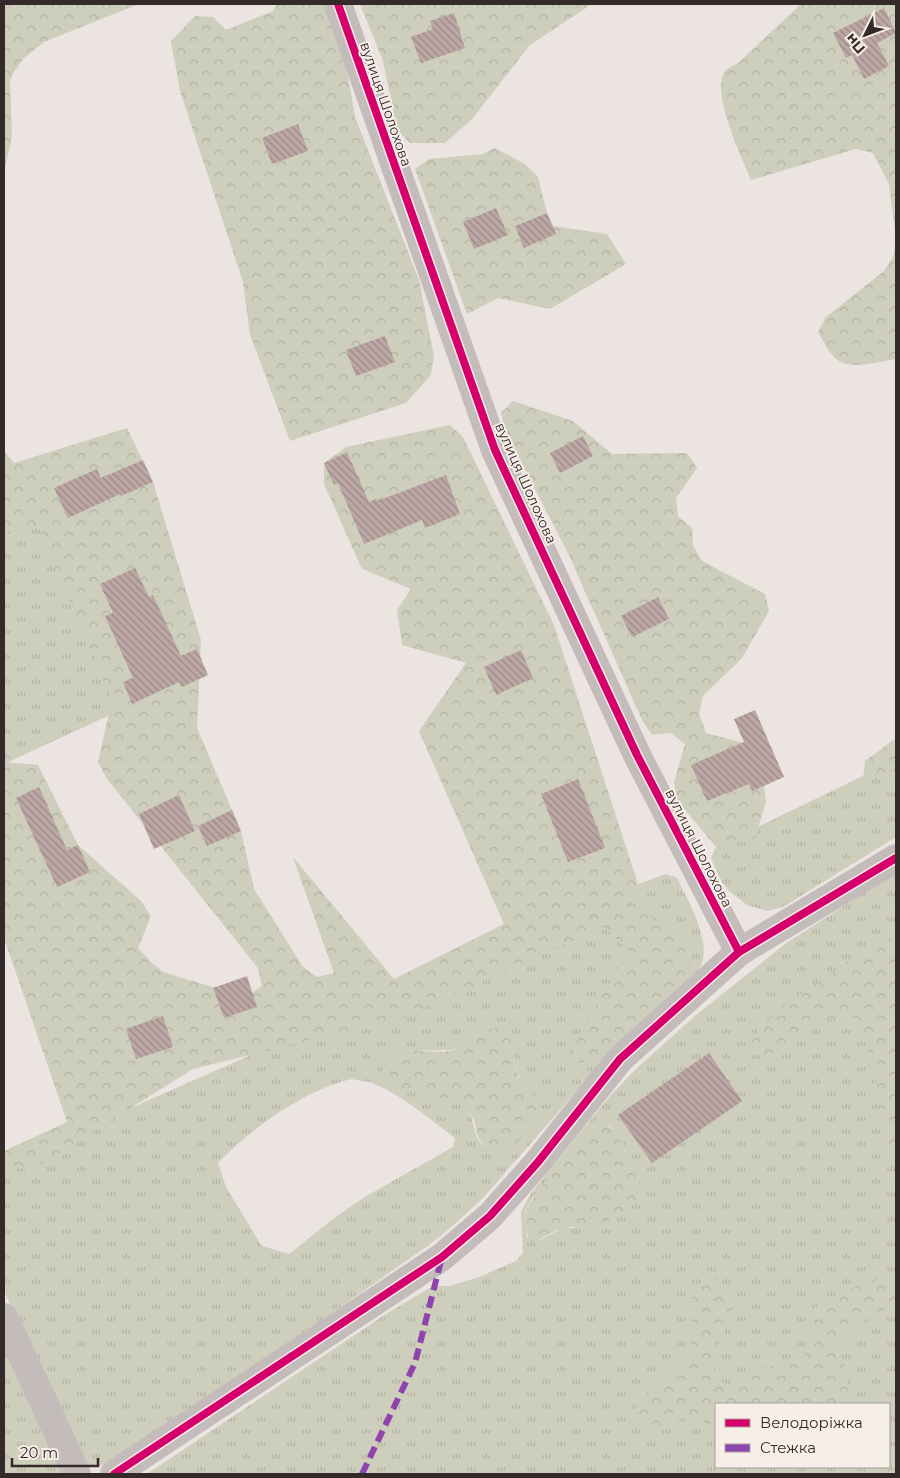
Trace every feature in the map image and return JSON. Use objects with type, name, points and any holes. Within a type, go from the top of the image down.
[{"type":"street","name":"вулиця Шолохова","points":[[338,4],[495,450],[637,755],[739,952]]},
{"type":"street","points":[[114,1474],[442,1257],[490,1216],[538,1162],[620,1059],[739,952],[896,858]]},
{"type":"street","points":[[4,1318],[77,1474]]},
{"type":"green space","points":[[4,4],[139,4],[44,42],[23,59],[14,72],[10,81],[12,137],[5,168],[4,199]]},
{"type":"green space","points":[[276,4],[327,4],[342,39],[355,117],[419,280],[434,356],[431,375],[406,403],[290,441],[250,335],[243,282],[180,91],[171,41],[195,16],[213,17],[226,30],[273,11]]},
{"type":"green space","points":[[360,4],[592,4],[530,45],[472,119],[445,143],[410,143],[397,130],[383,61]]},
{"type":"green space","points":[[801,4],[896,4],[896,240],[889,184],[873,153],[856,149],[751,180],[736,143],[722,98],[721,85],[723,75],[727,69],[738,63]]},
{"type":"green space","points":[[495,148],[525,164],[538,177],[547,213],[553,226],[607,234],[626,264],[550,309],[498,298],[467,314],[415,169],[429,159],[483,154]]},
{"type":"green space","points":[[896,240],[896,359],[859,365],[845,364],[832,355],[818,332],[826,317],[884,271],[893,257]]},
{"type":"green space","points":[[513,401],[573,421],[612,454],[687,453],[697,468],[676,498],[678,516],[692,528],[693,546],[702,561],[765,594],[769,611],[742,658],[703,696],[699,714],[706,733],[760,747],[766,802],[755,838],[716,847],[677,800],[674,782],[685,744],[671,733],[652,735],[642,720],[568,553],[505,431],[501,413]]},
{"type":"green space","points":[[450,425],[463,437],[554,625],[638,884],[640,909],[693,949],[690,966],[682,980],[661,1006],[612,1054],[595,1061],[561,1064],[629,951],[604,927],[404,1017],[193,1069],[30,1171],[4,1163],[4,1151],[67,1122],[4,938],[4,762],[38,765],[78,845],[141,901],[151,916],[138,948],[150,961],[163,972],[246,997],[262,986],[258,968],[107,779],[98,762],[112,700],[38,526],[4,533],[4,451],[14,463],[127,428],[153,482],[201,640],[197,728],[241,831],[254,889],[303,967],[317,977],[334,973],[293,857],[394,979],[504,924],[419,731],[466,663],[402,645],[397,610],[411,589],[362,569],[324,484],[324,463],[346,447]]},
{"type":"green space","points":[[4,508],[50,517],[123,709],[4,764]]},
{"type":"green space","points":[[896,738],[896,768],[863,780],[865,761]]},
{"type":"green space","points":[[896,760],[896,837],[783,907],[767,911],[747,905],[728,890],[720,879],[711,858],[716,847]]},
{"type":"green space","points":[[896,872],[896,1474],[147,1474],[386,1314],[433,1286],[450,1286],[479,1277],[516,1261],[523,1253],[521,1212],[531,1193],[609,1097],[637,1068],[695,1016],[785,944]],"holes":[[[610,1125],[629,1159],[573,1228],[562,1228],[540,1240],[527,1237],[525,1213],[540,1189],[576,1154]]]},
{"type":"green space","points":[[666,874],[677,878],[697,921],[703,945],[704,956],[701,966],[692,978],[594,1071],[485,1196],[429,1245],[319,1322],[109,1462],[100,1466],[86,1466],[4,1291],[4,1164],[638,884]],"holes":[[[475,1034],[512,1049],[516,1071],[529,1088],[495,1151],[482,1144],[477,1138],[471,1116],[457,1102],[391,1084],[401,1051],[451,1050],[461,1046]],[[352,1079],[382,1087],[403,1100],[455,1138],[453,1147],[363,1198],[289,1254],[262,1246],[226,1187],[218,1163],[263,1124],[297,1101],[334,1084]]]},
{"type":"green space","points":[[896,938],[896,1161],[887,1145],[875,1073],[858,1021],[846,1010],[767,1057],[749,1054],[753,1038],[777,1011],[879,939]]},
{"type":"green space","points":[[498,1027],[503,1030],[510,1040],[516,1071],[533,1095],[537,1106],[536,1117],[526,1133],[506,1151],[495,1151],[481,1141],[471,1115],[457,1102],[399,1087],[381,1079],[384,1064],[389,1057],[397,1053],[405,1051],[445,1052],[453,1050],[472,1036]]},
{"type":"green space","points":[[604,1124],[613,1129],[619,1137],[639,1177],[639,1193],[635,1201],[622,1214],[605,1222],[588,1226],[567,1227],[534,1242],[527,1232],[525,1219],[526,1211],[536,1194],[577,1142],[593,1127]]},
{"type":"green space","points":[[719,1276],[734,1307],[713,1358],[715,1376],[729,1387],[761,1367],[797,1364],[810,1349],[810,1311],[839,1292],[879,1280],[896,1286],[896,1303],[838,1340],[850,1391],[837,1403],[715,1403],[715,1434],[701,1419],[682,1418],[653,1435],[638,1422],[636,1405],[690,1356],[692,1299],[701,1281]]},
{"type":"green space","points":[[4,1345],[64,1474],[4,1474]]},
{"type":"building","points":[[884,8],[896,33],[877,43],[889,66],[864,79],[852,55],[846,58],[833,33]]},
{"type":"building","points":[[454,13],[465,48],[421,63],[411,37],[433,29],[430,21]]},
{"type":"building","points":[[298,124],[308,151],[272,164],[262,138]]},
{"type":"building","points":[[496,208],[508,235],[474,249],[463,222]]},
{"type":"building","points":[[547,213],[556,234],[524,248],[515,226]]},
{"type":"building","points":[[385,336],[395,362],[356,376],[346,350]]},
{"type":"building","points":[[583,436],[593,456],[560,473],[550,453]]},
{"type":"building","points":[[347,452],[369,502],[376,499],[377,501],[446,475],[460,514],[425,528],[422,520],[364,544],[338,483],[334,485],[324,463]]},
{"type":"building","points":[[143,460],[153,482],[121,496],[120,494],[68,518],[54,488],[97,469],[101,478]]},
{"type":"building","points":[[135,568],[149,597],[153,595],[181,656],[197,649],[208,675],[182,687],[179,682],[132,704],[123,682],[133,678],[105,616],[113,613],[100,584]]},
{"type":"building","points":[[658,597],[669,619],[632,637],[621,616]]},
{"type":"building","points":[[521,650],[533,678],[496,695],[484,667]]},
{"type":"building","points":[[755,710],[784,777],[752,791],[749,784],[707,801],[691,765],[744,742],[734,719]]},
{"type":"building","points":[[578,779],[605,848],[568,862],[541,794]]},
{"type":"building","points":[[39,787],[67,850],[78,845],[90,872],[57,887],[16,798]]},
{"type":"building","points":[[179,795],[195,831],[154,849],[139,814]]},
{"type":"building","points":[[232,810],[241,831],[207,846],[198,826]]},
{"type":"building","points":[[247,976],[257,1007],[224,1018],[213,988]]},
{"type":"building","points":[[163,1016],[173,1047],[136,1059],[126,1029]]},
{"type":"building","points":[[709,1053],[742,1101],[652,1163],[618,1115]]},
{"type":"marked path","points":[[362,1474],[415,1363],[442,1257]]},
{"type":"cycle path","points":[[338,4],[495,450],[637,755],[739,952]]},
{"type":"cycle path","points":[[114,1474],[442,1257],[490,1216],[538,1162],[620,1059],[739,952],[896,858]]}]
